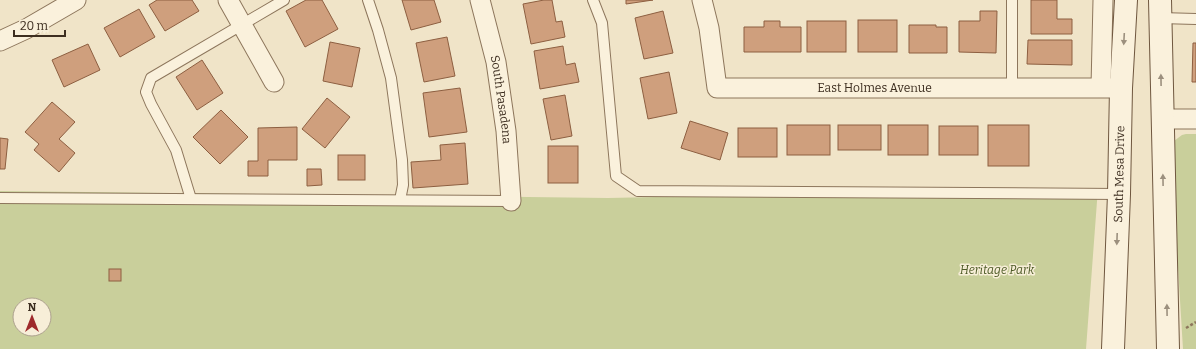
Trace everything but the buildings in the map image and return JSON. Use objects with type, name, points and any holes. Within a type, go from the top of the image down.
[{"type":"main road","name":"South Mesa Drive","points":[[1113,349],[1119,194],[1111,88],[1126,0]]},
{"type":"main road","points":[[1160,9],[1168,349]]},
{"type":"street","points":[[0,41],[26,29],[76,0]]},
{"type":"street","points":[[228,0],[274,82]]},
{"type":"street","name":"South Pasadena","points":[[480,0],[496,62],[506,131],[511,201]]},
{"type":"street","name":"East Holmes Avenue","points":[[702,0],[709,28],[717,88],[1111,88]]},
{"type":"street","name":"South Mesa Drive","points":[[1103,0],[1111,88]]},
{"type":"street","points":[[1162,119],[1196,119]]},
{"type":"lane","points":[[192,199],[176,150],[150,104],[146,92],[151,78],[284,0]]},
{"type":"lane","points":[[368,0],[391,78],[402,160],[403,185],[400,200]]},
{"type":"lane","points":[[593,0],[602,23],[616,176],[638,191],[1119,194]]},
{"type":"lane","points":[[1012,0],[1012,88]]},
{"type":"lane","points":[[1160,9],[1196,19]]},
{"type":"lane","points":[[0,198],[511,201]]},
{"type":"path","points":[[1184,330],[1196,322]]},
{"type":"green space","points":[[1186,134],[1196,134],[1196,349],[1183,349],[1176,234],[1174,141]]},
{"type":"green space","name":"Heritage Park","points":[[1098,188],[1086,349],[0,349],[0,191],[608,198]]}]
